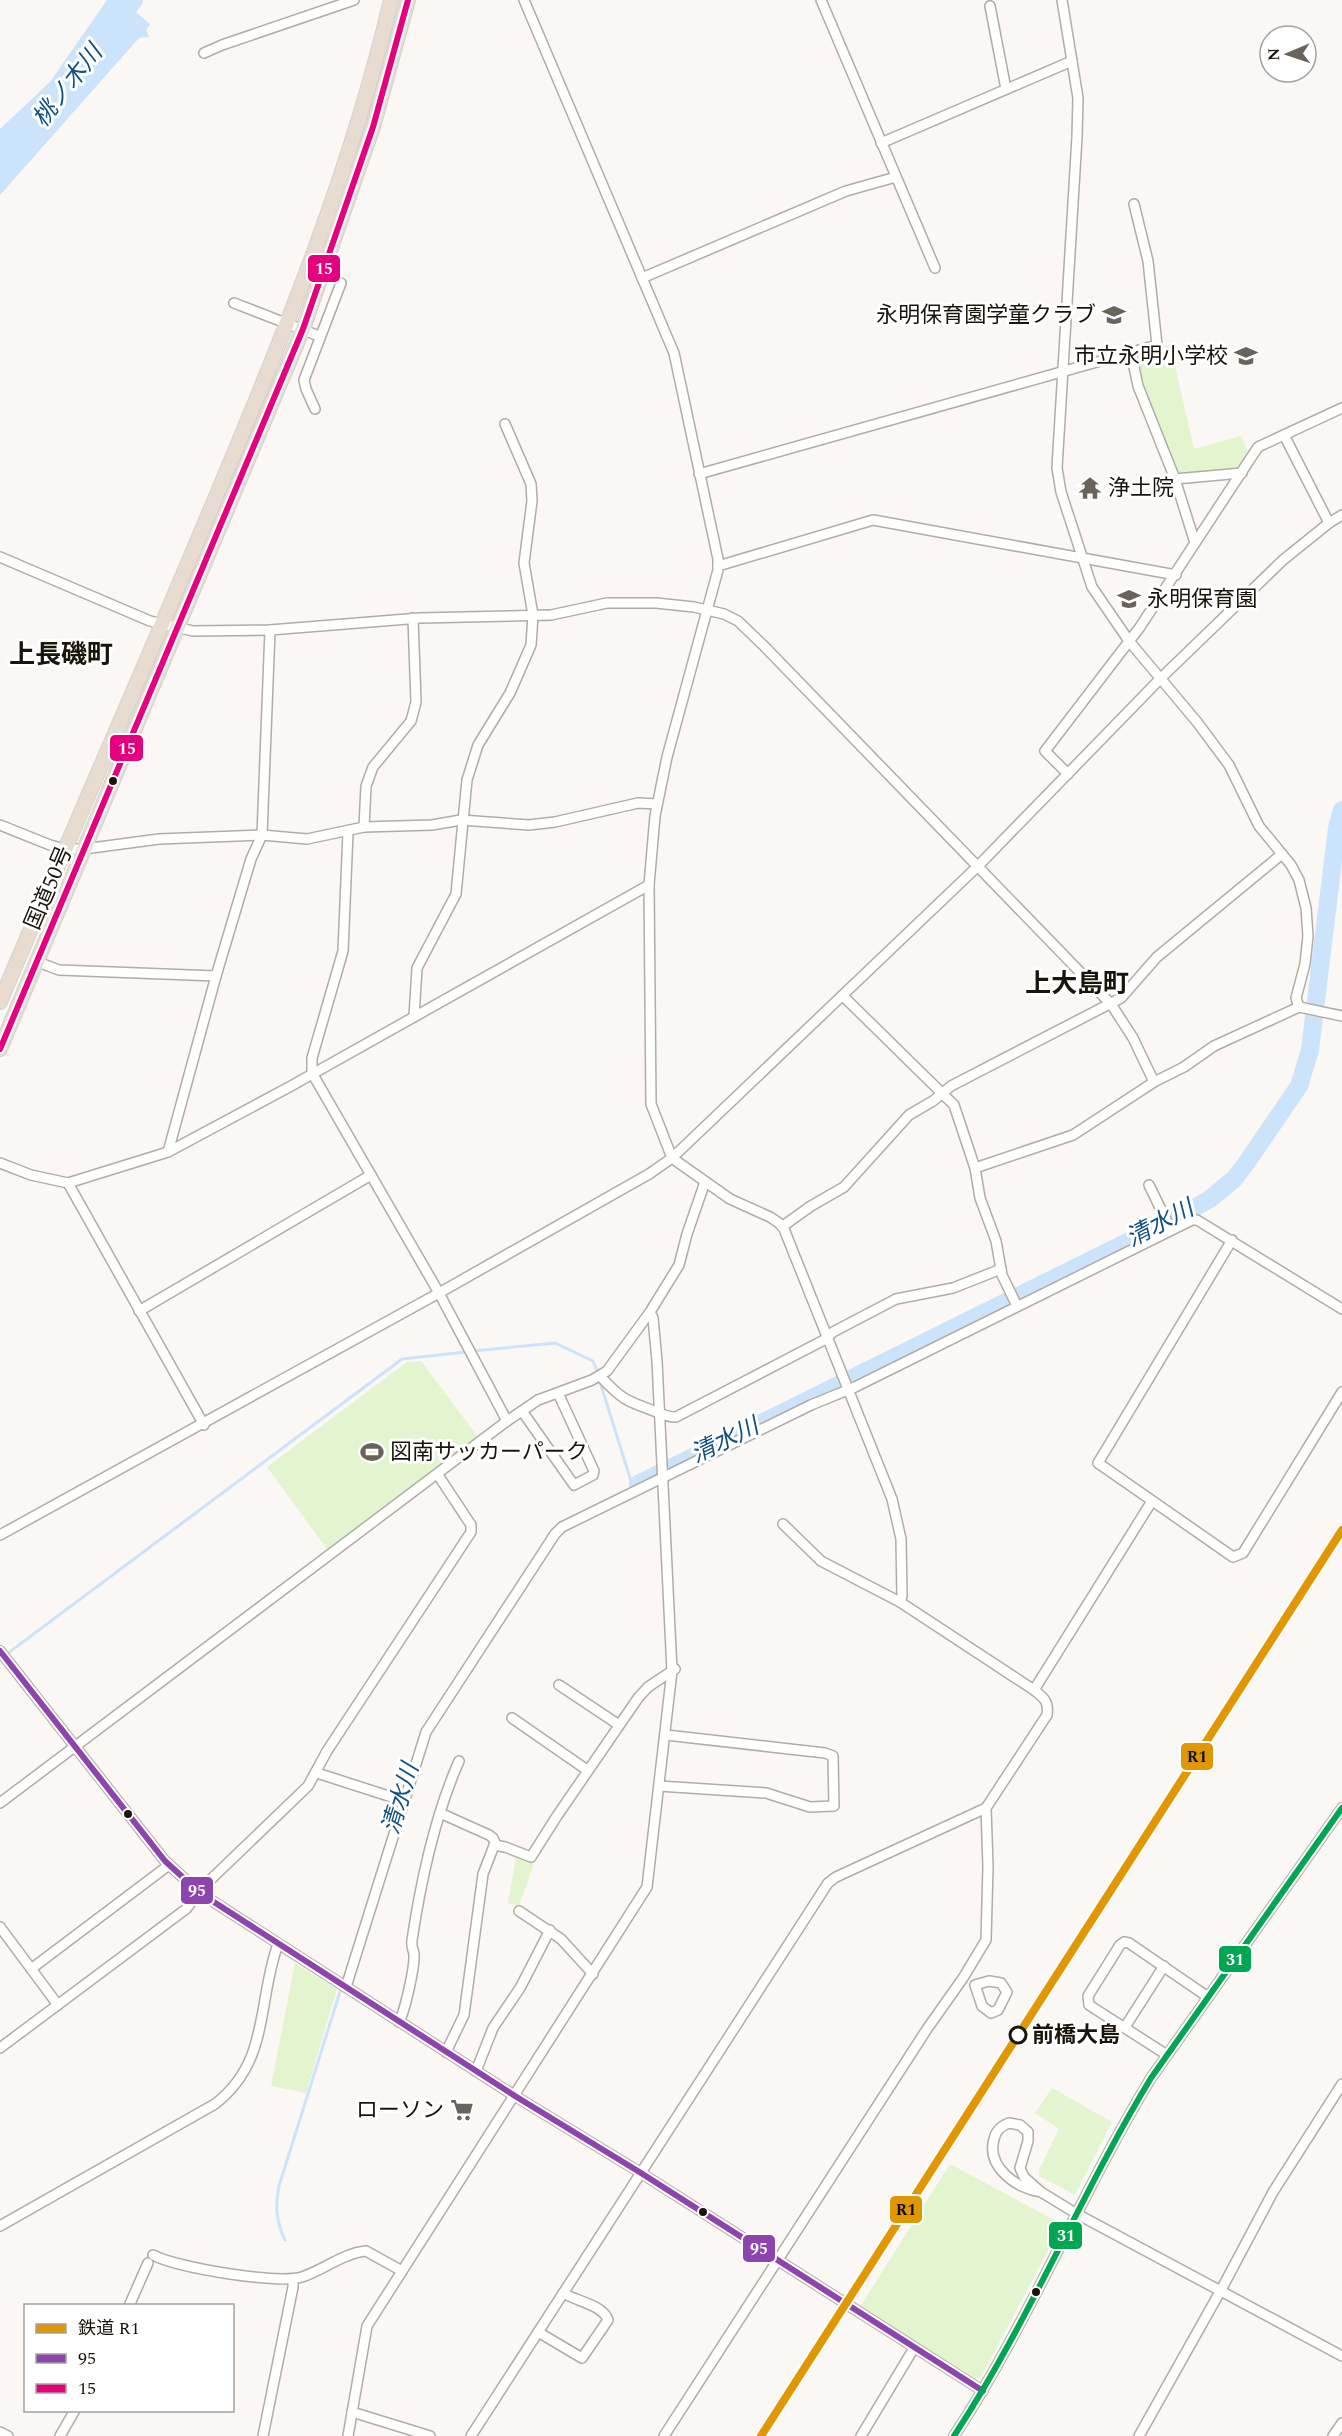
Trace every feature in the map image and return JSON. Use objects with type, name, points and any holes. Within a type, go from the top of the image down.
[{"type":"highway","name":"国道50号","points":[[0,1002],[288,324],[357,122],[392,0]]},
{"type":"highway","name":"国道50号","points":[[0,1049],[303,329],[366,147],[408,0]]},
{"type":"street","points":[[204,53],[354,0]]},
{"type":"street","points":[[524,0],[674,352],[718,566],[667,757],[657,804],[649,885],[651,1104],[672,1158],[735,1201],[770,1217],[783,1226],[895,1510],[902,1547],[900,1602]]},
{"type":"street","points":[[821,0],[935,268]]},
{"type":"street","points":[[1062,0],[1078,98],[1057,468],[1061,492],[1092,587],[1129,640],[1229,765],[1259,826],[1282,854],[1299,880],[1308,916],[1308,948],[1296,998],[1299,1007]]},
{"type":"street","points":[[990,6],[1006,89]]},
{"type":"street","points":[[881,142],[1072,61]]},
{"type":"street","points":[[642,278],[846,191],[896,177]]},
{"type":"street","points":[[699,474],[1157,345],[1148,261],[1134,204]]},
{"type":"street","points":[[315,408],[304,380],[341,283]]},
{"type":"street","points":[[234,303],[320,336]]},
{"type":"street","points":[[1131,353],[1138,386],[1175,478],[1196,543]]},
{"type":"street","points":[[1068,774],[1046,751],[1176,575],[1258,447],[1342,408]]},
{"type":"street","points":[[414,1017],[417,968],[456,894],[461,820],[467,780],[478,745],[510,693],[531,645],[533,615],[524,563],[532,501],[531,484],[505,424]]},
{"type":"street","points":[[1284,435],[1329,523]]},
{"type":"street","points":[[1175,478],[1242,473]]},
{"type":"street","points":[[0,1535],[439,1293],[649,1174],[672,1158],[978,866],[1283,560],[1342,515]]},
{"type":"street","points":[[718,566],[873,520],[1176,575]]},
{"type":"street","points":[[0,557],[162,625],[193,631],[270,630],[413,618],[551,615],[607,603],[656,603],[724,614],[747,629],[1111,1004],[1133,1038],[1154,1082]]},
{"type":"street","points":[[364,827],[366,786],[373,767],[411,721],[416,702],[413,618]]},
{"type":"street","points":[[168,1152],[216,976],[251,860],[262,836],[270,630]]},
{"type":"street","points":[[0,825],[65,849],[84,849],[159,839],[262,836],[307,839],[364,827],[432,825],[461,820],[529,825],[555,822],[638,803],[657,804]]},
{"type":"street","points":[[348,832],[343,951],[312,1058],[312,1073],[439,1293],[507,1421]]},
{"type":"street","points":[[783,1226],[844,1187],[909,1115],[933,1101],[942,1092],[1111,1004],[1129,992],[1141,974],[1157,957],[1282,854]]},
{"type":"street","points":[[0,1162],[31,1175],[68,1184],[168,1152],[649,885]]},
{"type":"street","points":[[38,962],[59,970],[216,976]]},
{"type":"street","points":[[843,996],[954,1105],[975,1168],[980,1198],[996,1241],[1001,1269],[1014,1301]]},
{"type":"street","points":[[975,1168],[1073,1135],[1154,1082],[1224,1041],[1299,1007],[1342,1016]]},
{"type":"street","points":[[139,1311],[371,1175]]},
{"type":"street","points":[[0,1803],[507,1421],[538,1400],[600,1376],[618,1358],[680,1265],[687,1234],[705,1182]]},
{"type":"street","points":[[68,1184],[139,1311],[188,1392],[204,1424]]},
{"type":"street","points":[[1149,1185],[1169,1225]]},
{"type":"street","points":[[346,1987],[426,1732],[555,1534],[562,1527],[663,1475],[812,1405],[847,1385],[1169,1225],[1195,1220],[1232,1240],[1342,1310]]},
{"type":"street","points":[[1232,1240],[1098,1462],[1233,1557],[1243,1553],[1342,1392]]},
{"type":"street","points":[[600,1376],[624,1399],[640,1408],[659,1412],[669,1417],[683,1415],[890,1302],[908,1296],[953,1288],[1001,1269]]},
{"type":"street","points":[[348,2436],[366,2330],[646,1891],[675,1669],[657,1361],[653,1318],[650,1312]]},
{"type":"street","points":[[522,1411],[574,1485],[593,1475],[594,1471],[558,1393]]},
{"type":"street","points":[[0,2048],[186,1909],[206,1884],[308,1786],[327,1751],[471,1532],[471,1525],[438,1475]]},
{"type":"street","points":[[1034,1690],[1152,1501]]},
{"type":"street","points":[[471,2436],[828,1882],[986,1808],[1047,1715],[1048,1705],[1045,1698],[1034,1690],[900,1602],[821,1561],[783,1524]]},
{"type":"street","points":[[0,1651],[169,1865],[200,1893],[515,2096],[641,2173],[983,2391]]},
{"type":"street","points":[[494,1845],[505,1846],[531,1857],[587,1770],[648,1687],[675,1669]]},
{"type":"street","points":[[559,1684],[619,1725]]},
{"type":"street","points":[[512,1718],[587,1770]]},
{"type":"street","points":[[659,1786],[766,1792],[810,1806],[834,1806],[833,1756],[825,1753],[666,1735]]},
{"type":"street","points":[[399,2022],[403,2013],[413,1961],[411,1944],[420,1883],[440,1813],[459,1761]]},
{"type":"street","points":[[317,1773],[404,1801]]},
{"type":"street","points":[[664,2436],[927,2028],[987,1940],[986,1808]]},
{"type":"street","points":[[954,2436],[983,2391],[1123,2124],[1167,2055],[1342,1808]]},
{"type":"street","points":[[440,1813],[489,1835],[495,1840],[483,1874],[464,2014],[446,2052]]},
{"type":"street","points":[[31,1969],[169,1865]]},
{"type":"street","points":[[519,1911],[550,1930],[593,1974]]},
{"type":"street","points":[[0,1927],[58,2005]]},
{"type":"street","points":[[476,2071],[493,2028],[520,1988],[550,1930]]},
{"type":"street","points":[[1167,2055],[1091,2006],[1087,1999],[1120,1945],[1126,1942],[1208,1997]]},
{"type":"street","points":[[0,2226],[209,2108],[229,2092],[242,2075],[256,2048],[278,1944]]},
{"type":"street","points":[[1125,2027],[1164,1966]]},
{"type":"street","points":[[963,1978],[975,1985]]},
{"type":"street","points":[[1139,2436],[1273,2192],[1342,2084]]},
{"type":"street","points":[[1041,2192],[1033,2191],[1011,2180],[995,2161],[992,2150],[994,2140],[998,2130],[1004,2125],[1015,2124],[1028,2132],[1028,2141],[1020,2168],[1024,2177],[1041,2192],[1077,2214],[1342,2356]]},
{"type":"street","points":[[130,2304],[151,2259],[248,2276],[293,2278],[307,2275],[362,2251],[369,2252],[402,2271]]},
{"type":"street","points":[[263,2436],[293,2278]]},
{"type":"street","points":[[538,2332],[582,2358],[608,2320],[605,2314],[563,2293]]},
{"type":"street","points":[[861,2436],[914,2348]]},
{"type":"street","points":[[60,2436],[74,2412]]},
{"type":"street","points":[[352,2412],[399,2431],[430,2436]]},
{"type":"street","points":[[1333,2436],[1342,2423]]},
{"type":"street","points":[[0,2432],[8,2436]]},
{"type":"green space","points":[[1170,344],[1194,449],[1241,436],[1248,452],[1239,468],[1177,473],[1141,387],[1135,356]]},
{"type":"green space","name":"図南サッカーパーク","points":[[421,1361],[478,1437],[327,1549],[267,1467],[407,1362]]},
{"type":"green space","points":[[516,1857],[534,1864],[519,1906],[508,1903]]},
{"type":"green space","points":[[295,1963],[337,1989],[306,2093],[271,2086]]},
{"type":"green space","points":[[1052,2088],[1112,2122],[1075,2195],[1039,2176],[1039,2170],[1059,2129],[1035,2113]]},
{"type":"green space","points":[[950,2164],[1058,2222],[1060,2228],[981,2377],[975,2378],[860,2307]]},
{"type":"water","points":[[107,0],[122,0],[150,24],[146,30],[149,37],[139,38],[0,195],[0,129],[50,82]]},
{"type":"waterway","name":"桃ノ木川","points":[[115,26],[134,0]]},
{"type":"waterway","name":"清水川","points":[[638,1484],[1174,1219],[1210,1199],[1234,1179],[1299,1086],[1310,1050],[1337,828],[1342,810]]},
{"type":"waterway","points":[[473,1351],[555,1343],[593,1361],[598,1373]]},
{"type":"waterway","points":[[0,1659],[402,1359],[466,1352]]},
{"type":"waterway","points":[[600,1382],[631,1481],[638,1484]]},
{"type":"waterway","name":"清水川","points":[[285,2240],[277,2213],[279,2186],[419,1740]]},
{"type":"rail line","name":"R1","points":[[761,2436],[1342,1530]]},
{"type":"transit line","name":"15","points":[[0,1049],[303,329],[373,127],[408,0]]},
{"type":"transit line","name":"95","points":[[0,1651],[165,1861],[200,1893],[515,2096],[641,2173],[983,2391]]},
{"type":"transit line","name":"31","points":[[954,2436],[981,2393],[1031,2303],[1101,2167],[1151,2078],[1342,1808]]},
{"type":"place","name":"永明保育園学童クラブ","points":[[1114,315]]},
{"type":"place","name":"市立永明小学校","points":[[1246,356]]},
{"type":"place","name":"浄土院","points":[[1090,488]]},
{"type":"place","name":"永明保育園","points":[[1129,599]]},
{"type":"place","name":"図南サッカーパーク","points":[[372,1452]]},
{"type":"place","name":"前橋大島","points":[[1018,2035]]},
{"type":"place","name":"ローソン","points":[[462,2110]]},
{"type":"district","name":"上長磯町","points":[[61,655]]},
{"type":"district","name":"上大島町","points":[[1077,984]]}]
